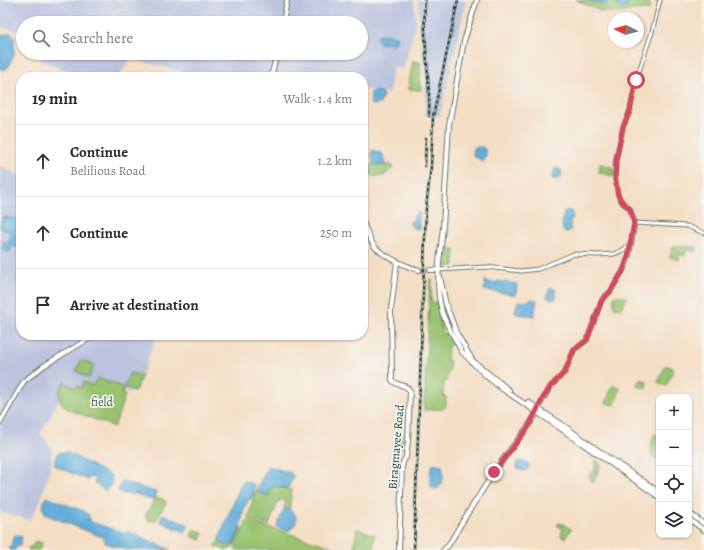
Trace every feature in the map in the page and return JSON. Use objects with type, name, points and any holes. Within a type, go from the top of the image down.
[{"type":"main road","points":[[284,16],[287,0]]},
{"type":"main road","points":[[477,0],[464,41],[448,125],[443,227],[438,288],[442,312],[462,352],[495,384],[538,410],[656,495]]},
{"type":"main road","points":[[443,550],[448,546],[468,511],[508,453],[529,426],[543,398],[551,386],[565,372],[574,350],[587,340],[602,300],[610,292],[623,271],[631,244],[634,223],[630,209],[622,202],[618,195],[615,178],[616,160],[623,127],[630,111],[636,80],[652,32],[660,0]]},
{"type":"main road","points":[[272,72],[275,60]]},
{"type":"main road","points":[[634,223],[687,226],[704,233]]},
{"type":"main road","points":[[368,234],[375,247],[397,262],[419,270]]},
{"type":"main road","points":[[430,270],[439,271],[485,267],[521,270],[538,269],[574,254],[614,254],[631,244]]},
{"type":"main road","name":"Biragmayee Road","points":[[397,262],[391,310],[392,380],[395,383],[406,386],[410,391],[408,441],[402,471],[399,550]]},
{"type":"main road","points":[[0,423],[24,381],[45,365],[87,340]]},
{"type":"main road","points":[[625,471],[656,490]]},
{"type":"main road","points":[[692,515],[704,524]]},
{"type":"main road","points":[[692,521],[704,530]]},
{"type":"shaded area","points":[[0,0],[414,0],[416,23],[403,69],[393,67],[389,93],[368,90],[368,72],[185,72],[135,60],[368,60],[368,16],[16,16],[16,30],[0,27]]},
{"type":"shaded area","points":[[418,0],[466,0],[440,116],[425,115],[426,86]]},
{"type":"shaded area","points":[[130,60],[122,72],[72,72],[40,61]]},
{"type":"shaded area","points":[[0,165],[16,173],[16,340],[155,340],[135,393],[97,385],[92,394],[66,387],[40,434],[52,447],[51,464],[40,503],[30,520],[0,512]]},
{"type":"green space","points":[[576,0],[659,0],[650,1],[649,11],[638,9],[624,12],[600,11]]},
{"type":"green space","points":[[413,61],[420,62],[421,90],[408,89]]},
{"type":"green space","points":[[372,164],[386,166],[389,164],[394,167],[384,176],[373,176],[369,174]]},
{"type":"green space","points":[[600,164],[615,168],[614,176],[599,173]]},
{"type":"green space","points":[[673,246],[697,247],[697,252],[686,250],[685,256],[679,254],[679,260],[670,257]]},
{"type":"green space","points":[[442,247],[455,249],[454,266],[440,267]]},
{"type":"green space","points":[[432,279],[431,301],[439,303],[441,312],[438,315],[443,333],[444,334],[449,331],[450,333],[445,336],[447,339],[451,337],[454,344],[448,345],[447,360],[450,361],[449,372],[446,382],[444,382],[443,396],[446,397],[446,405],[442,409],[424,410],[430,280]]},
{"type":"green space","points":[[619,295],[627,298],[621,308],[614,307],[614,297]]},
{"type":"green space","points":[[81,360],[94,365],[89,378],[76,371]]},
{"type":"green space","points":[[666,365],[674,369],[666,386],[658,382]]},
{"type":"green space","points":[[130,373],[142,375],[135,391],[124,387]]},
{"type":"green space","name":"field","points":[[97,378],[124,388],[122,394],[125,395],[114,427],[68,409],[60,400],[59,393],[64,382],[75,388],[77,386],[82,388],[84,382],[93,386]]},
{"type":"green space","points":[[639,379],[647,381],[646,388],[637,386]]},
{"type":"green space","points":[[612,386],[620,388],[614,405],[606,403]]},
{"type":"green space","points":[[404,434],[408,436],[407,448],[399,447],[400,438]]},
{"type":"green space","points":[[654,434],[656,434],[656,458],[651,457]]},
{"type":"green space","points":[[596,460],[601,464],[593,483],[591,482],[592,479],[589,477],[590,473],[594,473]]},
{"type":"green space","points":[[273,486],[292,490],[289,510],[284,508],[286,501],[279,500],[269,525],[248,519],[255,491],[269,496]]},
{"type":"green space","points":[[155,498],[163,499],[166,502],[155,521],[148,520],[145,517]]},
{"type":"green space","points":[[247,521],[343,550],[235,550]]},
{"type":"green space","points":[[558,523],[564,524],[571,529],[565,538],[561,536],[563,527],[558,527]]},
{"type":"green space","points":[[241,528],[242,529],[234,547],[229,550],[225,550],[215,546],[219,541],[231,546],[235,543]]},
{"type":"green space","points":[[194,529],[203,533],[201,540],[191,536]]},
{"type":"green space","points":[[357,529],[375,535],[373,550],[353,550]]},
{"type":"green space","points":[[35,541],[42,543],[39,550],[28,550],[29,547],[32,547]]},
{"type":"water","points":[[587,0],[611,0],[607,4],[600,4]]},
{"type":"water","points":[[618,0],[626,0],[628,5],[626,8],[620,9],[617,6]]},
{"type":"water","points":[[11,33],[14,36],[14,54],[8,68],[3,70],[0,69],[0,36]]},
{"type":"water","points":[[379,34],[396,36],[396,42],[393,44],[380,43],[377,39]]},
{"type":"water","points":[[371,92],[381,92],[383,96],[380,104],[370,104]]},
{"type":"water","points":[[474,148],[484,148],[486,153],[486,157],[483,161],[473,156]]},
{"type":"water","points":[[372,150],[383,154],[385,165],[373,164]]},
{"type":"water","points":[[557,168],[561,170],[562,175],[558,179],[553,179],[555,169]]},
{"type":"water","points":[[565,211],[571,211],[573,217],[570,221],[571,230],[568,232],[564,232],[562,228]]},
{"type":"water","points":[[417,212],[419,213],[419,229],[413,228],[410,225],[410,222],[414,221],[413,218]]},
{"type":"water","points":[[3,217],[16,219],[16,247],[11,246],[11,250],[8,252],[2,250],[4,242],[8,243],[12,232],[1,229],[0,225]]},
{"type":"water","points":[[485,281],[496,283],[496,286],[497,281],[517,284],[516,295],[484,290]]},
{"type":"water","points":[[550,288],[556,290],[556,299],[547,297]]},
{"type":"water","points":[[530,299],[537,300],[534,316],[516,314],[515,311],[518,301],[527,302]]},
{"type":"water","points":[[67,452],[111,476],[112,483],[107,490],[105,491],[95,483],[95,478],[89,477],[88,480],[55,466],[55,459],[58,453]]},
{"type":"water","points":[[517,461],[528,463],[529,467],[527,470],[524,471],[517,468]]},
{"type":"water","points":[[433,464],[442,466],[443,469],[443,478],[438,489],[432,488],[430,482],[430,472]]},
{"type":"water","points":[[268,466],[291,473],[293,476],[288,488],[273,486],[268,495],[256,491]]},
{"type":"water","points":[[245,481],[255,485],[252,498],[245,507],[241,528],[234,543],[228,546],[219,541],[219,539],[242,482]]},
{"type":"water","points":[[122,482],[156,492],[154,499],[147,499],[136,494],[120,493],[118,491]]},
{"type":"water","points":[[46,497],[84,511],[84,513],[88,514],[91,522],[124,533],[127,531],[170,550],[129,550],[105,543],[105,540],[102,537],[47,515],[43,506]]},
{"type":"water","points":[[284,509],[293,512],[296,518],[294,526],[287,531],[278,528],[277,526]]},
{"type":"water","points":[[162,515],[189,525],[185,532],[161,522]]},
{"type":"water","points":[[15,535],[22,537],[20,546],[17,546],[15,550],[10,550],[10,546],[13,545],[12,542]]},
{"type":"tunnel","points":[[419,270],[430,270]]},
{"type":"railway","points":[[425,0],[424,15],[429,87],[429,116]]},
{"type":"railway","points":[[414,550],[426,208],[431,167],[433,117],[458,0]]},
{"type":"railway","points":[[425,166],[426,138]]},
{"type":"route","points":[[494,472],[529,426],[543,398],[551,386],[565,372],[574,350],[587,340],[591,325],[602,300],[610,292],[623,271],[631,244],[634,223],[630,209],[622,202],[618,195],[615,178],[616,160],[623,127],[630,111],[636,80]]}]
